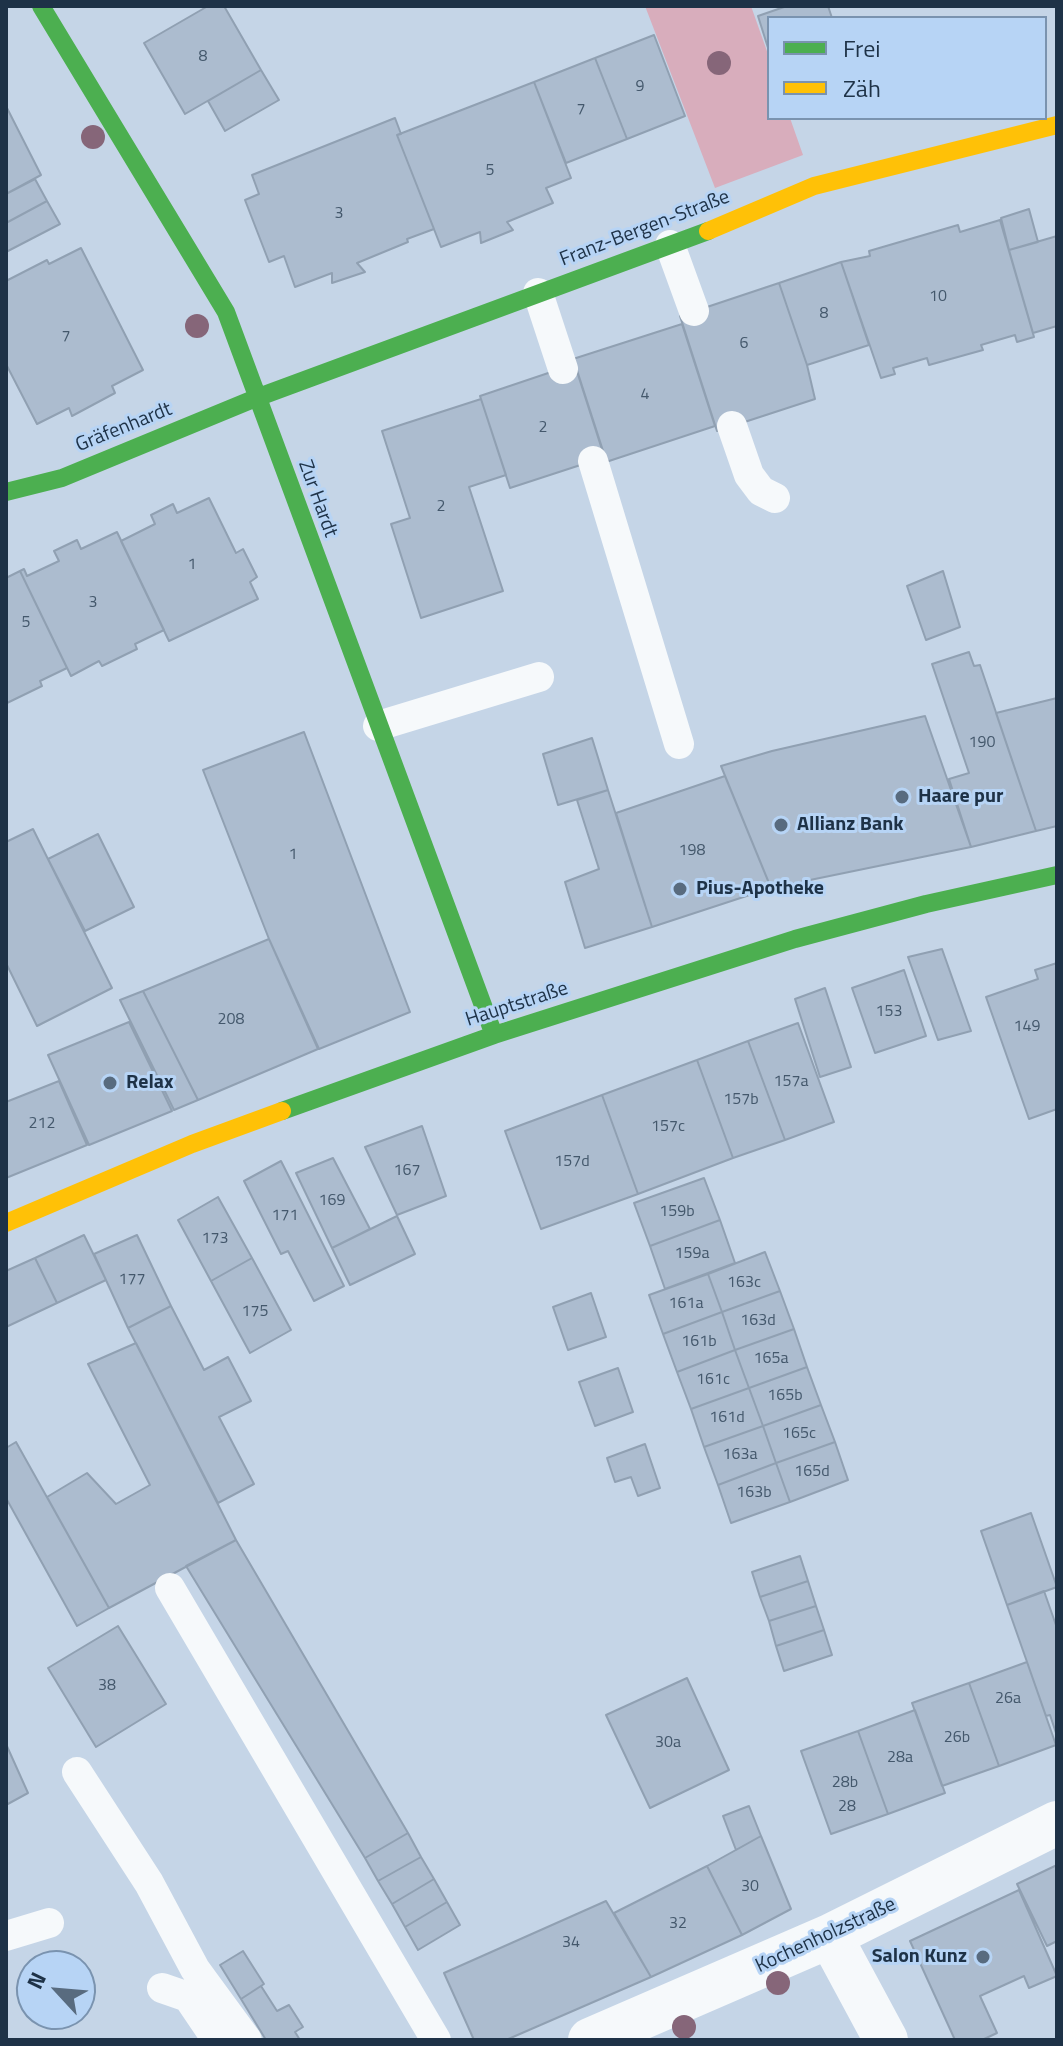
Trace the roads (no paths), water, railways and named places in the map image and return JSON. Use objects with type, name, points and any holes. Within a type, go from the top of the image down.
[{"type":"street","name":"Zur Hardt","points":[[41,6],[226,312],[494,1035]]},
{"type":"street","name":"Franz-Bergen-Straße","points":[[256,398],[670,245],[814,186],[1057,125]]},
{"type":"street","name":"Gräfenhardt","points":[[6,492],[62,478],[256,398]]},
{"type":"street","name":"Hauptstraße","points":[[6,1223],[192,1144],[494,1035],[795,939],[926,904],[1057,875]]},
{"type":"street","name":"Kochenholzstraße","points":[[590,2040],[830,1936],[1057,1823]]},
{"type":"street","points":[[830,1936],[886,2040]]},
{"type":"lane","points":[[670,245],[694,311]]},
{"type":"lane","points":[[538,293],[563,369]]},
{"type":"lane","points":[[732,426],[749,475],[761,491],[775,498]]},
{"type":"lane","points":[[593,461],[679,744]]},
{"type":"lane","points":[[378,726],[539,677]]},
{"type":"lane","points":[[170,1588],[436,2040]]},
{"type":"lane","points":[[77,1772],[149,1883],[195,1969],[247,2040]]},
{"type":"lane","points":[[6,1936],[49,1923]]},
{"type":"lane","points":[[162,1988],[188,1997],[217,2040]]},
{"type":"place","name":"Haare pur","points":[[902,797]]},
{"type":"place","name":"Allianz Bank","points":[[781,825]]},
{"type":"place","name":"Pius-Apotheke","points":[[680,889]]},
{"type":"place","name":"Relax","points":[[110,1083]]},
{"type":"place","name":"Salon Kunz","points":[[983,1957]]}]
